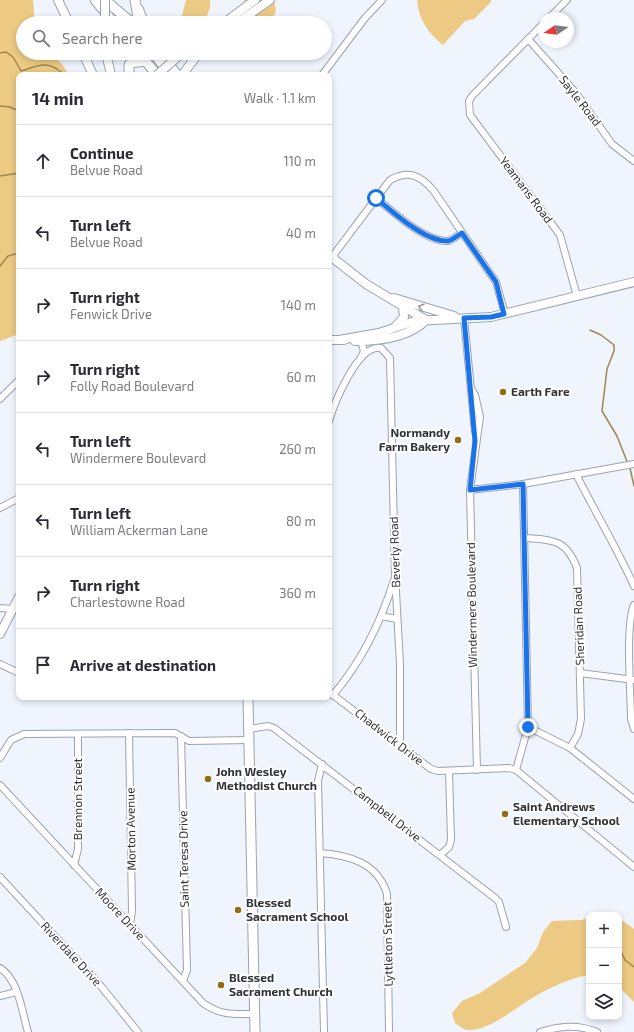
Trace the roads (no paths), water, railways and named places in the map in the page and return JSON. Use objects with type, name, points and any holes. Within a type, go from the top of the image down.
[{"type":"highway","points":[[95,0],[108,16]]},
{"type":"highway","points":[[105,0],[122,16]]},
{"type":"highway","points":[[135,0],[138,16]]},
{"type":"highway","points":[[159,60],[168,72]]},
{"type":"highway","points":[[129,72],[129,65],[131,63],[145,61],[154,72]]},
{"type":"highway","points":[[248,700],[256,1032]]},
{"type":"main road","points":[[58,0],[65,16]]},
{"type":"main road","points":[[105,0],[105,16]]},
{"type":"main road","points":[[135,0],[141,16]]},
{"type":"main road","points":[[233,16],[255,0]]},
{"type":"main road","points":[[247,16],[270,0]]},
{"type":"main road","points":[[86,60],[92,72]]},
{"type":"main road","points":[[108,60],[110,72]]},
{"type":"main road","points":[[166,60],[176,72]]},
{"type":"main road","points":[[160,72],[174,60]]},
{"type":"main road","points":[[184,72],[194,60]]},
{"type":"main road","points":[[332,259],[366,284],[426,320]]},
{"type":"main road","points":[[339,340],[391,330],[415,321],[486,318],[634,282]]},
{"type":"main road","points":[[383,294],[461,318]]},
{"type":"main road","points":[[391,330],[404,316],[404,308]]},
{"type":"main road","points":[[332,340],[378,341],[417,328],[426,320]]},
{"type":"main road","points":[[0,634],[16,603]]},
{"type":"street","points":[[324,72],[365,18],[382,0]]},
{"type":"street","points":[[555,12],[567,0]]},
{"type":"street","points":[[528,39],[538,29]]},
{"type":"street","name":"Yeamans Road","points":[[528,39],[469,101],[470,115],[560,235],[577,296]]},
{"type":"street","name":"Sayle Road","points":[[528,39],[576,94],[612,144],[634,161]]},
{"type":"street","points":[[332,255],[390,180],[396,176],[411,174],[423,179],[434,190],[496,282],[504,314]]},
{"type":"street","points":[[376,198],[407,224],[437,239],[450,241],[462,233]]},
{"type":"street","name":"Windermere Boulevard","points":[[461,318],[471,388],[475,441]]},
{"type":"street","points":[[332,411],[342,386],[359,362],[364,351],[361,341]]},
{"type":"street","name":"Beverly Road","points":[[359,362],[367,353],[378,347],[381,348],[390,358],[400,746]]},
{"type":"street","points":[[0,399],[16,383]]},
{"type":"street","name":"Windermere Boulevard","points":[[471,388],[475,395],[480,417],[475,441],[470,490],[477,770]]},
{"type":"street","points":[[470,490],[523,484],[634,464]]},
{"type":"street","points":[[576,474],[594,511],[619,553],[634,586]]},
{"type":"street","points":[[523,484],[528,727],[516,770],[634,867]]},
{"type":"street","points":[[0,508],[16,500]]},
{"type":"street","name":"Sheridan Road","points":[[525,538],[557,541],[565,547],[574,560],[577,568],[581,719],[578,734],[570,748]]},
{"type":"street","points":[[332,692],[354,666],[381,616],[395,574]]},
{"type":"street","points":[[634,605],[631,611],[630,640],[632,680],[631,719],[634,729]]},
{"type":"street","points":[[0,608],[13,609]]},
{"type":"street","points":[[381,616],[397,618]]},
{"type":"street","points":[[0,664],[16,672]]},
{"type":"street","points":[[580,674],[632,680]]},
{"type":"street","name":"Chadwick Drive","points":[[332,694],[431,769],[449,771],[508,768],[516,770]]},
{"type":"street","name":"Campbell Drive","points":[[249,729],[268,726],[274,728],[322,764],[499,902],[506,927]]},
{"type":"street","points":[[528,727],[570,748],[634,799]]},
{"type":"street","name":"Morton Avenue","points":[[128,733],[132,911],[130,924]]},
{"type":"street","points":[[0,758],[11,740],[24,734],[175,733],[189,741],[249,740]]},
{"type":"street","name":"Brennon Street","points":[[74,865],[78,848],[78,734]]},
{"type":"street","name":"Saint Teresa Drive","points":[[181,736],[187,970],[182,981]]},
{"type":"street","points":[[322,764],[318,781],[324,1032]]},
{"type":"street","points":[[440,855],[449,847],[451,840],[449,771]]},
{"type":"street","name":"Moore Drive","points":[[0,785],[203,1003],[213,1011],[225,1014],[255,1014]]},
{"type":"street","name":"Lyttleton Street","points":[[320,853],[339,854],[357,859],[368,866],[385,887],[388,894],[389,1032]]},
{"type":"street","name":"Riverdale Drive","points":[[0,878],[100,985],[137,1032]]},
{"type":"street","points":[[0,968],[11,979],[28,1032]]},
{"type":"street","points":[[0,996],[16,992]]},
{"type":"street","points":[[540,1032],[572,1026],[588,1028],[597,1032]]},
{"type":"waterway","points":[[0,53],[6,52],[13,57],[21,71],[46,65],[56,68],[61,72]]},
{"type":"waterway","points":[[0,106],[10,107],[16,110]]},
{"type":"waterway","points":[[0,176],[16,173]]},
{"type":"waterway","points":[[0,266],[8,256],[16,254]]},
{"type":"waterway","points":[[590,330],[601,335],[614,345],[614,351],[607,369],[602,411],[617,436],[628,464]]},
{"type":"waterway","points":[[630,468],[634,486]]},
{"type":"waterway","points":[[619,948],[625,960],[634,967]]},
{"type":"place","name":"Earth Fare","points":[[503,392]]},
{"type":"place","name":"Normandy Farm Bakery","points":[[458,440]]},
{"type":"place","name":"John Wesley Methodist Church","points":[[208,779]]},
{"type":"place","name":"Saint Andrews Elementary School","points":[[505,814]]},
{"type":"place","name":"Blessed Sacrament School","points":[[238,910]]},
{"type":"place","name":"Blessed Sacrament Church","points":[[221,985]]}]
